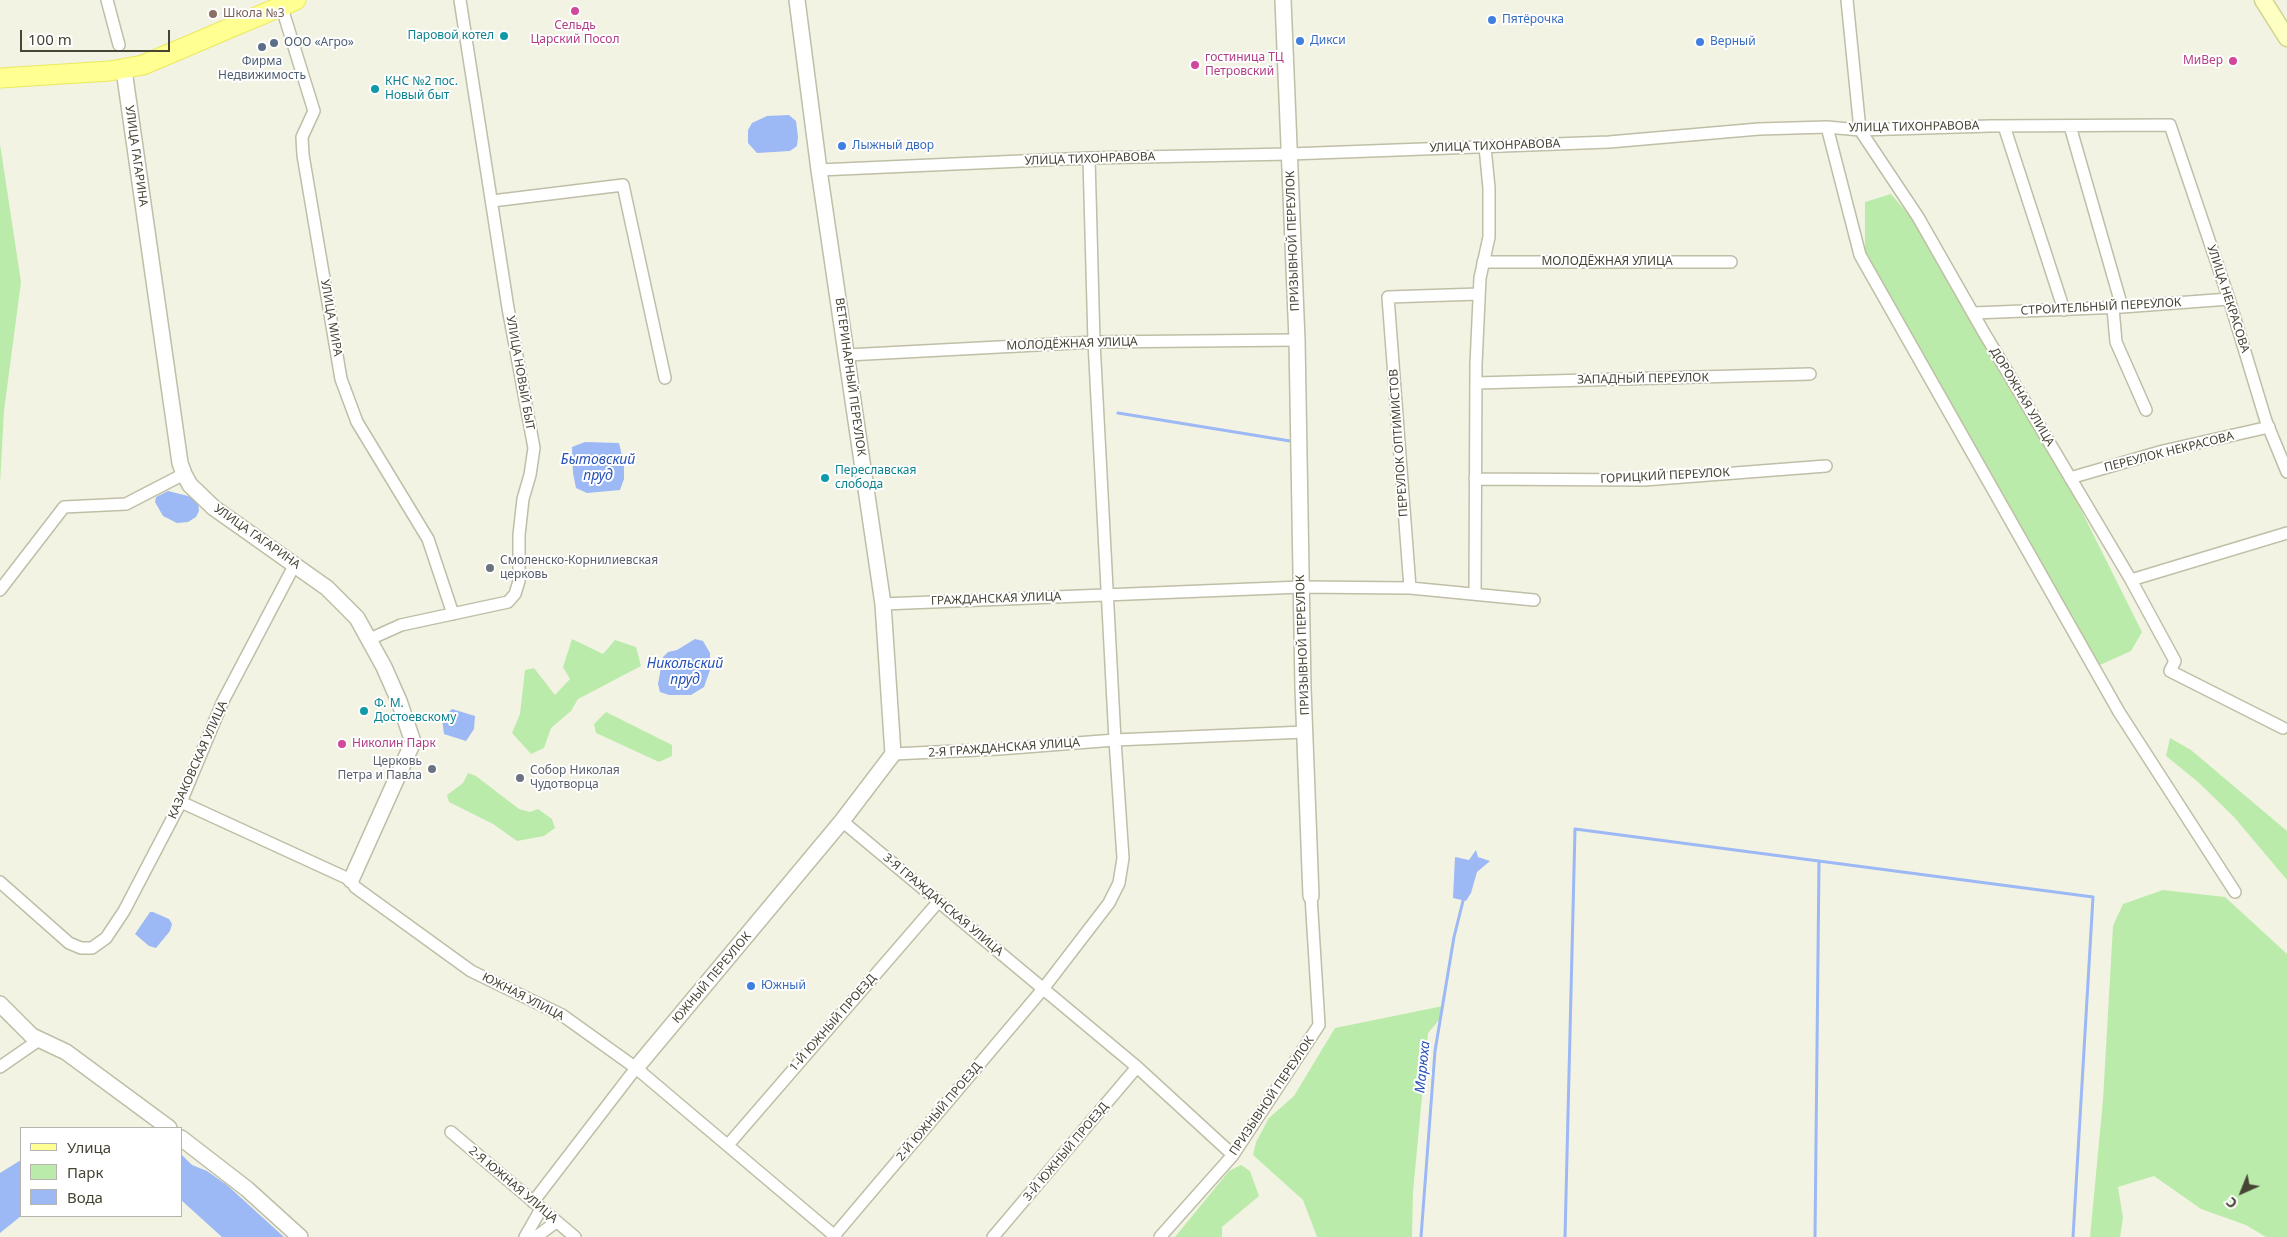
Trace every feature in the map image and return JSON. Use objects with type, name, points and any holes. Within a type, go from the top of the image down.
[{"type":"main road","points":[[2263,0],[2287,38]]},
{"type":"main road","points":[[0,78],[124,70],[143,65],[288,2]]},
{"type":"street","points":[[107,0],[119,45]]},
{"type":"street","name":"УЛИЦА НОВЫЙ БЫТ","points":[[370,639],[401,625],[508,602],[515,594],[519,581],[519,535],[523,499],[530,475],[534,448],[508,308],[460,0]]},
{"type":"street","name":"ВЕТЕРИНАРНЫЙ ПЕРЕУЛОК","points":[[797,0],[819,170],[883,604],[893,754]]},
{"type":"street","name":"ПРИЗЫВНОЙ ПЕРЕУЛОК","points":[[1160,1237],[1233,1155],[1319,1025],[1311,896],[1305,732],[1297,340],[1283,0]]},
{"type":"street","name":"ДОРОЖНАЯ УЛИЦА","points":[[1846,0],[1860,130],[1918,217],[2131,580],[2175,661],[2170,671],[2283,728]]},
{"type":"street","name":"УЛИЦА МИРА","points":[[288,2],[314,111],[302,136],[303,155],[341,378],[357,422],[428,539],[453,614]]},
{"type":"street","name":"УЛИЦА ГАГАРИНА","points":[[124,70],[180,463],[184,474],[190,485],[214,508],[327,588],[357,618],[370,639],[399,701],[413,742],[351,880]]},
{"type":"street","name":"УЛИЦА ТИХОНРАВОВА","points":[[819,170],[1089,158],[1290,154],[1609,142],[1759,129],[1827,127],[1860,130],[2004,126],[2170,125]]},
{"type":"street","name":"УЛИЦА НЕКРАСОВА","points":[[2170,125],[2229,299],[2269,426],[2287,472]]},
{"type":"street","points":[[2004,126],[2064,310]]},
{"type":"street","points":[[2070,126],[2118,308],[2116,342],[2146,410]]},
{"type":"street","points":[[1827,127],[1860,255],[2119,712],[2234,892]]},
{"type":"street","points":[[1475,594],[1476,383],[1479,294],[1483,262],[1489,237],[1489,188],[1485,147]]},
{"type":"street","points":[[1043,989],[1109,903],[1119,883],[1124,858],[1115,740],[1094,342],[1089,158]]},
{"type":"street","points":[[492,201],[623,185],[665,378]]},
{"type":"street","name":"МОЛОДЁЖНАЯ УЛИЦА","points":[[1483,262],[1731,262]]},
{"type":"street","name":"ПЕРЕУЛОК ОПТИМИСТОВ","points":[[1410,588],[1388,297],[1479,294]]},
{"type":"street","name":"СТРОИТЕЛЬНЫЙ ПЕРЕУЛОК","points":[[1974,313],[2118,308],[2229,299]]},
{"type":"street","name":"МОЛОДЁЖНАЯ УЛИЦА","points":[[847,355],[1094,342],[1297,340]]},
{"type":"street","name":"ЗАПАДНЫЙ ПЕРЕУЛОК","points":[[1476,383],[1810,374]]},
{"type":"street","name":"ПЕРЕУЛОК НЕКРАСОВА","points":[[2070,478],[2163,451],[2269,426]]},
{"type":"street","name":"ГОРИЦКИЙ ПЕРЕУЛОК","points":[[1475,479],[1644,480],[1826,466]]},
{"type":"street","points":[[0,590],[64,507],[126,504],[184,474]]},
{"type":"street","points":[[2131,580],[2287,533]]},
{"type":"street","name":"КАЗАКОВСКАЯ УЛИЦА","points":[[0,882],[69,943],[81,948],[92,948],[106,938],[124,911],[181,802],[223,701],[295,564]]},
{"type":"street","name":"ГРАЖДАНСКАЯ УЛИЦА","points":[[883,604],[1301,587],[1410,588],[1534,600]]},
{"type":"street","name":"2-Я ГРАЖДАНСКАЯ УЛИЦА","points":[[893,754],[999,750],[1115,740],[1305,732]]},
{"type":"street","name":"ЮЖНЫЙ ПЕРЕУЛОК","points":[[525,1237],[537,1206],[636,1068],[842,820],[893,754]]},
{"type":"street","name":"ЮЖНАЯ УЛИЦА","points":[[181,802],[351,880],[355,887],[472,971],[562,1015],[636,1068],[835,1237]]},
{"type":"street","name":"3-Я ГРАЖДАНСКАЯ УЛИЦА","points":[[842,820],[1137,1067],[1233,1155]]},
{"type":"street","name":"1-Й ЮЖНЫЙ ПРОЕЗД","points":[[728,1145],[939,900]]},
{"type":"street","name":"2-Й ЮЖНЫЙ ПРОЕЗД","points":[[835,1237],[1043,989]]},
{"type":"street","points":[[0,1004],[39,1040],[66,1052],[168,1127]]},
{"type":"street","points":[[0,1067],[39,1040]]},
{"type":"street","name":"3-Й ЮЖНЫЙ ПРОЕЗД","points":[[993,1237],[1137,1067]]},
{"type":"street","name":"2-Я ЮЖНАЯ УЛИЦА","points":[[451,1132],[575,1237]]},
{"type":"street","points":[[182,1139],[247,1189],[300,1237]]},
{"type":"street","points":[[536,1237],[556,1222]]},
{"type":"green space","points":[[0,144],[21,282],[4,411],[0,484]]},
{"type":"green space","points":[[1891,194],[1914,221],[2044,446],[2064,476],[2142,632],[2131,651],[2100,665],[2093,657],[1865,253],[1865,202]]},
{"type":"green space","points":[[572,639],[603,654],[615,640],[636,647],[641,666],[578,699],[571,711],[551,728],[544,748],[531,754],[512,733],[520,714],[525,670],[534,668],[555,695],[570,679],[563,667]]},
{"type":"green space","points":[[606,712],[672,745],[672,756],[659,762],[596,733],[594,724]]},
{"type":"green space","points":[[2170,738],[2191,750],[2287,831],[2287,880],[2234,817],[2198,782],[2166,756]]},
{"type":"green space","points":[[468,773],[476,776],[519,809],[530,812],[538,809],[552,819],[555,828],[544,836],[517,841],[493,824],[449,802],[447,795],[463,783]]},
{"type":"green space","points":[[2163,890],[2225,897],[2287,954],[2287,1237],[2266,1237],[2246,1225],[2201,1209],[2154,1176],[2118,1187],[2123,1218],[2120,1237],[2090,1237],[2103,1100],[2113,926],[2123,904]]},
{"type":"green space","points":[[1443,1006],[1440,1019],[1428,1033],[1413,1192],[1412,1237],[1317,1237],[1303,1200],[1253,1155],[1256,1142],[1269,1118],[1294,1096],[1335,1028]]},
{"type":"green space","points":[[1241,1165],[1250,1171],[1259,1196],[1222,1227],[1222,1237],[1175,1237],[1229,1171]]},
{"type":"water","points":[[789,115],[796,121],[797,146],[790,151],[757,153],[748,143],[748,130],[752,123],[767,116]]},
{"type":"water","name":"Бытовский пруд","points":[[585,442],[619,443],[624,464],[624,479],[620,490],[587,493],[576,488],[573,473],[572,447]]},
{"type":"water","points":[[168,491],[192,497],[198,502],[199,511],[196,517],[188,522],[177,523],[163,516],[155,502],[156,497]]},
{"type":"water","name":"Никольский пруд","points":[[695,639],[703,641],[710,653],[710,670],[704,687],[691,695],[669,695],[660,692],[658,684],[663,657],[668,652],[677,650]]},
{"type":"water","points":[[452,709],[475,716],[474,729],[466,741],[444,734],[442,719]]},
{"type":"water","points":[[1476,850],[1478,857],[1490,861],[1477,872],[1471,893],[1466,901],[1453,898],[1455,857],[1469,860]]},
{"type":"water","points":[[150,912],[169,919],[172,924],[170,931],[156,948],[149,946],[135,934]]},
{"type":"water","points":[[182,1155],[192,1165],[207,1171],[227,1185],[284,1237],[222,1237],[182,1201]]},
{"type":"water","points":[[20,1161],[20,1217],[0,1233],[0,1173]]},
{"type":"waterway","points":[[1118,413],[1290,441]]},
{"type":"waterway","points":[[1565,1237],[1575,829],[2093,897],[2073,1237]]},
{"type":"waterway","points":[[1815,1237],[1819,861]]},
{"type":"waterway","name":"Марюха","points":[[1421,1237],[1435,1051],[1454,937],[1463,901]]},
{"type":"place","name":"Сельдь Царский Посол","points":[[575,11]]},
{"type":"place","name":"Школа №3","points":[[213,14]]},
{"type":"place","name":"Пятёрочка","points":[[1492,20]]},
{"type":"place","name":"Паровой котел","points":[[504,36]]},
{"type":"place","name":"Дикси","points":[[1300,41]]},
{"type":"place","name":"Верный","points":[[1700,42]]},
{"type":"place","name":"ООО «Агро»","points":[[274,43]]},
{"type":"place","name":"Фирма Недвижимость","points":[[262,47]]},
{"type":"place","name":"МиВер","points":[[2233,61]]},
{"type":"place","name":"гостиница ТЦ Петровский","points":[[1195,65]]},
{"type":"place","name":"КНС №2 пос. Новый быт","points":[[375,89]]},
{"type":"place","name":"Лыжный двор","points":[[842,146]]},
{"type":"place","name":"Переславская слобода","points":[[825,478]]},
{"type":"place","name":"Смоленско-Корнилиевская церковь","points":[[490,568]]},
{"type":"place","name":"Ф. М. Достоевскому","points":[[364,711]]},
{"type":"place","name":"Николин Парк","points":[[342,744]]},
{"type":"place","name":"Церковь Петра и Павла","points":[[432,769]]},
{"type":"place","name":"Собор Николая Чудотворца","points":[[520,778]]},
{"type":"place","name":"Южный","points":[[751,986]]}]
